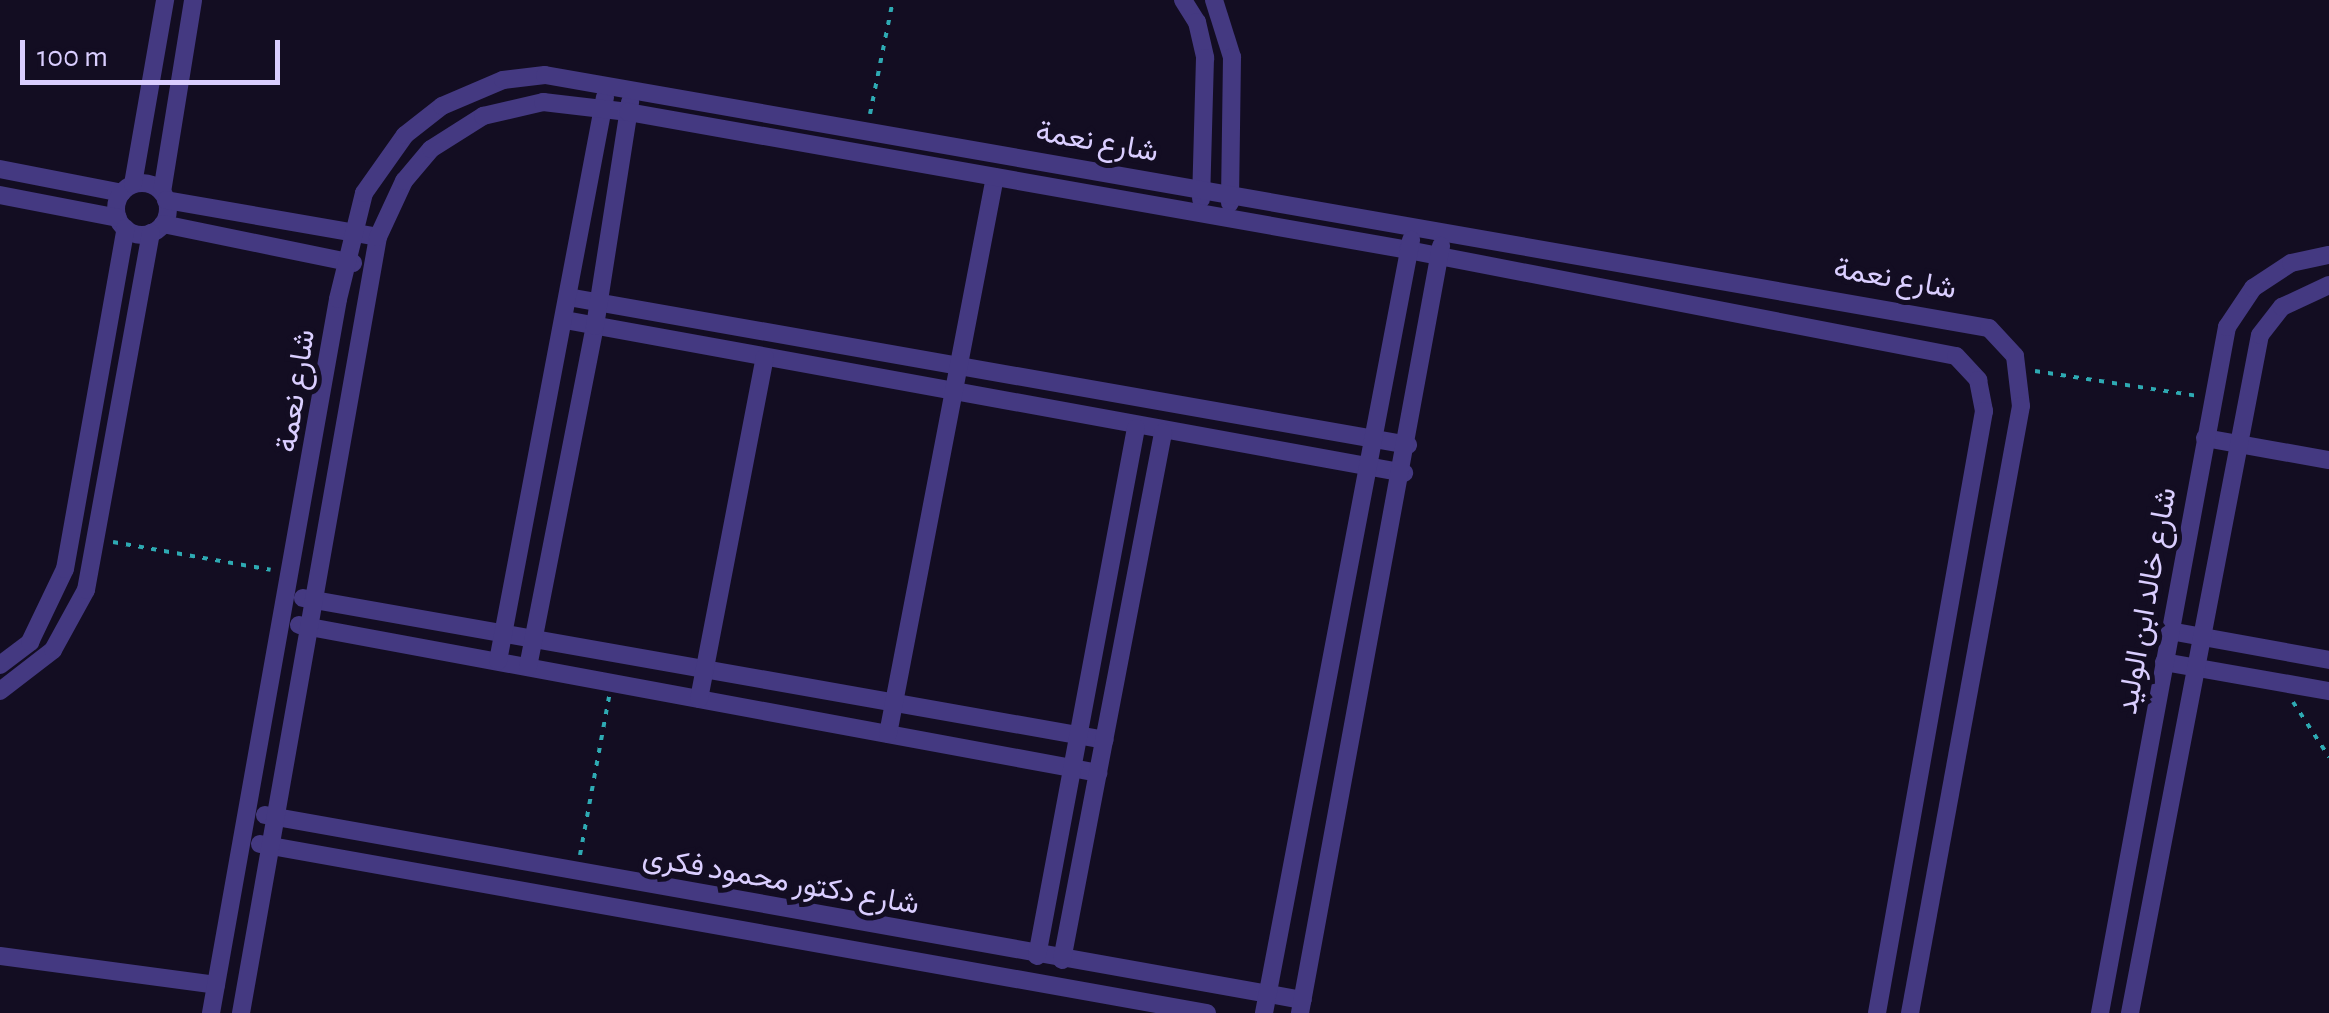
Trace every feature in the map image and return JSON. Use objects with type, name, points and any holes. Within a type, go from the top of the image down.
[{"type":"street","points":[[0,666],[30,642],[64,570],[127,189],[165,0]]},
{"type":"street","points":[[0,691],[41,664],[63,636],[86,590],[164,196],[192,0]]},
{"type":"street","points":[[1183,0],[1197,22],[1205,58],[1200,213]]},
{"type":"street","points":[[1214,0],[1232,57],[1230,218]]},
{"type":"street","name":"شارع نعمة","points":[[210,1013],[293,574],[351,232],[364,193],[390,153],[442,106],[524,77],[608,82],[1201,189],[1964,319],[1999,336],[2019,368]]},
{"type":"street","points":[[498,662],[608,82]]},
{"type":"street","points":[[528,667],[595,326],[632,86]]},
{"type":"street","name":"شارع نعمة","points":[[241,1013],[378,237],[417,164],[465,125],[522,104],[628,112],[1439,255],[1947,351],[1965,363],[1982,390],[1974,478],[1877,1013]]},
{"type":"street","points":[[0,169],[378,237]]},
{"type":"street","points":[[888,734],[958,392],[995,176]]},
{"type":"street","points":[[0,196],[122,223],[371,266]]},
{"type":"street","points":[[1264,1013],[1370,438],[1415,226]]},
{"type":"street","points":[[1302,1006],[1404,473],[1444,231]]},
{"type":"street","name":"شارع خالد ابن الوليد","points":[[2100,1013],[2227,327],[2253,288],[2291,263],[2329,255]]},
{"type":"street","name":"شارع خالد ابن الوليد","points":[[2130,1013],[2235,444],[2260,335],[2282,308],[2329,285]]},
{"type":"street","points":[[568,297],[1408,446]]},
{"type":"street","points":[[565,320],[1136,428],[1404,473]]},
{"type":"street","points":[[699,699],[766,357]]},
{"type":"street","points":[[1910,1013],[2021,406],[2019,368]]},
{"type":"street","points":[[1038,956],[1136,428]]},
{"type":"street","points":[[1062,960],[1164,433]]},
{"type":"street","points":[[2205,438],[2329,460]]},
{"type":"street","points":[[1974,478],[2006,485]]},
{"type":"street","points":[[289,595],[1105,740]]},
{"type":"street","points":[[284,622],[1098,773]]},
{"type":"street","points":[[2170,631],[2329,660]]},
{"type":"street","points":[[2164,662],[2329,691]]},
{"type":"street","name":"شارع دكتور محمود فكرى","points":[[249,813],[1268,994],[1302,1006]]},
{"type":"street","name":"شارع دكتور محمود فكرى","points":[[244,841],[1207,1013]]},
{"type":"street","points":[[1901,878],[1933,884]]},
{"type":"street","points":[[808,944],[812,914]]},
{"type":"street","points":[[0,956],[216,985]]},
{"type":"path","points":[[867,129],[893,0]]},
{"type":"path","points":[[2019,368],[2213,398]]},
{"type":"path","points":[[98,539],[293,574]]},
{"type":"path","points":[[2280,682],[2329,757]]},
{"type":"path","points":[[577,871],[612,683]]}]
